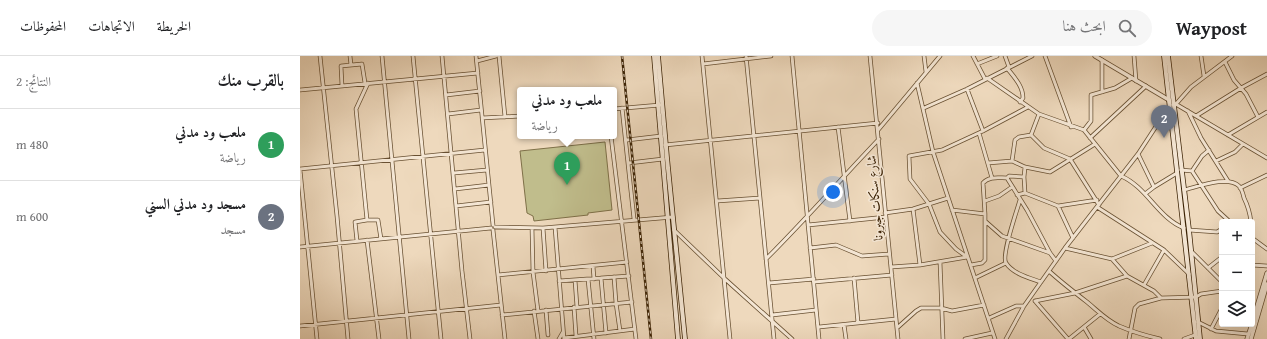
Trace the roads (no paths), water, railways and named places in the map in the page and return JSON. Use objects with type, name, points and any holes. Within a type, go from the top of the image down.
[{"type":"main road","points":[[654,56],[666,145],[685,339]]},
{"type":"main road","points":[[658,56],[661,136],[678,339]]},
{"type":"main road","points":[[1164,56],[1172,103]]},
{"type":"main road","points":[[1168,56],[1179,172],[1191,250],[1196,337]]},
{"type":"main road","points":[[1179,172],[1184,190],[1189,274],[1200,339]]},
{"type":"street","points":[[320,56],[348,339]]},
{"type":"street","points":[[350,56],[351,65]]},
{"type":"street","points":[[382,56],[410,339]]},
{"type":"street","points":[[413,56],[441,339]]},
{"type":"street","points":[[442,56],[470,339]]},
{"type":"street","points":[[476,56],[505,339]]},
{"type":"street","points":[[477,61],[497,56],[505,117]]},
{"type":"street","points":[[702,56],[730,339]]},
{"type":"street","points":[[703,64],[771,56]]},
{"type":"street","points":[[792,56],[820,339]]},
{"type":"street","name":"شارع سنكات جبرونا","points":[[870,56],[878,123],[898,339]]},
{"type":"street","points":[[924,56],[926,73]]},
{"type":"street","points":[[878,130],[940,56]]},
{"type":"street","points":[[973,56],[986,79],[1020,102],[1039,114],[1071,127],[1084,130],[1121,176],[1126,178],[1145,194],[1161,212],[1173,222],[1187,229],[1217,232],[1219,231]]},
{"type":"street","points":[[977,64],[997,56]]},
{"type":"street","points":[[1005,56],[1008,68],[1017,80],[1023,94],[1023,98],[1020,102]]},
{"type":"street","points":[[924,108],[1032,56]]},
{"type":"street","points":[[1045,56],[1071,127]]},
{"type":"street","points":[[1095,56],[1267,158]]},
{"type":"street","points":[[1134,56],[1136,80]]},
{"type":"street","points":[[1201,56],[1204,76]]},
{"type":"street","points":[[1006,339],[1024,306],[1065,248],[1138,154],[1172,103],[1204,76],[1232,56]]},
{"type":"street","points":[[746,58],[755,136],[774,339]]},
{"type":"street","points":[[1102,60],[1102,92]]},
{"type":"street","points":[[1225,62],[1234,80],[1246,94],[1258,117]]},
{"type":"street","points":[[342,86],[341,66],[362,64],[366,83],[356,109],[367,220]]},
{"type":"street","points":[[300,90],[478,73]]},
{"type":"street","points":[[1196,116],[1267,74]]},
{"type":"street","points":[[1084,130],[1091,121],[1091,95],[1115,88],[1132,78]]},
{"type":"street","points":[[917,84],[924,108],[933,152],[995,339]]},
{"type":"street","points":[[1090,138],[1146,86]]},
{"type":"street","points":[[966,89],[981,132],[992,178]]},
{"type":"street","points":[[446,95],[480,91]]},
{"type":"street","points":[[617,109],[660,105]]},
{"type":"street","points":[[968,257],[956,249],[940,232],[929,204],[910,179],[908,158],[912,154],[942,150],[981,132],[1028,107]]},
{"type":"street","points":[[622,108],[627,140],[634,219]]},
{"type":"street","points":[[448,114],[481,110]]},
{"type":"street","points":[[1188,111],[1193,124],[1228,181]]},
{"type":"street","points":[[1228,135],[1267,112]]},
{"type":"street","points":[[1031,135],[1039,114]]},
{"type":"street","points":[[482,118],[517,116]]},
{"type":"street","points":[[666,145],[878,123]]},
{"type":"street","points":[[838,127],[850,221]]},
{"type":"street","points":[[1031,135],[1044,148],[1070,159],[1096,200],[1098,206],[1164,250],[1189,274]]},
{"type":"street","points":[[1012,161],[1015,140],[1019,137],[1031,135]]},
{"type":"street","points":[[627,140],[661,136]]},
{"type":"street","points":[[611,139],[636,339]]},
{"type":"street","points":[[766,259],[879,139]]},
{"type":"street","points":[[988,162],[1012,161],[1025,168],[1050,172],[1095,144]]},
{"type":"street","points":[[1216,161],[1235,152],[1243,144]]},
{"type":"street","points":[[317,339],[300,170],[485,150]]},
{"type":"street","points":[[1192,171],[1202,156],[1209,150]]},
{"type":"street","points":[[1138,154],[1154,187]]},
{"type":"street","points":[[629,163],[663,159]]},
{"type":"street","points":[[1025,168],[1025,193]]},
{"type":"street","points":[[454,173],[487,170]]},
{"type":"street","points":[[1145,194],[1179,172],[1192,171]]},
{"type":"street","points":[[1192,171],[1218,211],[1227,219]]},
{"type":"street","points":[[1240,188],[1267,175]]},
{"type":"street","points":[[971,265],[982,263],[985,260],[983,183],[992,178],[1007,178],[1009,176],[1024,177]]},
{"type":"street","points":[[1007,178],[1056,261]]},
{"type":"street","points":[[1184,190],[1228,181],[1234,183],[1240,188],[1248,207],[1250,219]]},
{"type":"street","points":[[455,189],[489,185]]},
{"type":"street","points":[[984,201],[999,196],[1012,187]]},
{"type":"street","points":[[1018,195],[1025,193],[1058,206],[1096,200]]},
{"type":"street","points":[[717,201],[760,198]]},
{"type":"street","points":[[886,212],[913,209],[948,198]]},
{"type":"street","points":[[1020,200],[1008,238],[1005,256],[1006,263],[1020,274],[1042,282]]},
{"type":"street","points":[[456,206],[491,202]]},
{"type":"street","points":[[1058,206],[1073,238]]},
{"type":"street","points":[[913,209],[920,265]]},
{"type":"street","points":[[952,210],[985,214]]},
{"type":"street","points":[[300,247],[493,227],[543,228],[621,220],[673,217]]},
{"type":"street","points":[[808,225],[886,217]]},
{"type":"street","points":[[356,241],[356,222],[367,220],[378,220],[380,239]]},
{"type":"street","points":[[985,221],[998,233],[1008,238],[1050,253]]},
{"type":"street","points":[[556,227],[564,338],[635,329]]},
{"type":"street","points":[[532,228],[533,272],[538,339]]},
{"type":"street","points":[[543,228],[546,271]]},
{"type":"street","points":[[668,229],[674,230],[724,279],[792,339]]},
{"type":"street","points":[[367,240],[379,339]]},
{"type":"street","points":[[1255,240],[1267,250]]},
{"type":"street","points":[[1065,248],[1112,259],[1152,243]]},
{"type":"street","points":[[810,248],[836,245],[862,256],[889,254]]},
{"type":"street","points":[[1144,285],[1164,250]]},
{"type":"street","points":[[1191,250],[1219,279]]},
{"type":"street","points":[[891,267],[920,265],[968,257]]},
{"type":"street","points":[[1112,259],[1127,276],[1154,291],[1161,298]]},
{"type":"street","points":[[1208,268],[1219,260]]},
{"type":"street","points":[[498,275],[627,262]]},
{"type":"street","points":[[940,262],[943,339]]},
{"type":"street","points":[[975,278],[1006,263]]},
{"type":"street","points":[[1255,265],[1267,266]]},
{"type":"street","points":[[593,266],[594,279]]},
{"type":"street","points":[[1049,271],[1089,303],[1100,314],[1120,326],[1145,336],[1160,339]]},
{"type":"street","points":[[1255,312],[1267,273]]},
{"type":"street","points":[[769,282],[892,275]]},
{"type":"street","points":[[559,281],[629,276]]},
{"type":"street","points":[[1035,301],[1075,293],[1127,276]]},
{"type":"street","points":[[614,277],[620,331]]},
{"type":"street","points":[[601,278],[606,333]]},
{"type":"street","points":[[854,278],[858,323]]},
{"type":"street","points":[[588,279],[594,339]]},
{"type":"street","points":[[575,280],[576,336]]},
{"type":"street","points":[[1251,339],[1267,284]]},
{"type":"street","points":[[1129,339],[1130,329],[1137,305],[1161,298],[1193,297],[1201,294],[1219,291]]},
{"type":"street","points":[[1031,297],[1069,339],[1100,314]]},
{"type":"street","points":[[502,315],[632,302]]},
{"type":"street","points":[[300,326],[501,305]]},
{"type":"street","points":[[897,328],[921,308],[941,308],[956,311],[984,305]]},
{"type":"street","points":[[989,318],[1016,306],[1024,306]]},
{"type":"street","points":[[546,310],[548,335]]},
{"type":"street","points":[[772,315],[816,310]]},
{"type":"street","points":[[1211,329],[1219,314]]},
{"type":"street","points":[[819,327],[896,319]]},
{"type":"street","points":[[1198,322],[1216,331],[1248,334]]},
{"type":"street","points":[[844,324],[846,339]]},
{"type":"street","points":[[1084,327],[1091,339]]},
{"type":"street","points":[[1247,339],[1251,327]]},
{"type":"street","points":[[559,339],[563,332]]},
{"type":"street","points":[[965,339],[992,333]]},
{"type":"street","points":[[1184,339],[1196,337]]},
{"type":"railway","points":[[622,56],[651,339]]},
{"type":"place","name":"مسجد ود مدني السني","points":[[1164,138]]},
{"type":"place","name":"ملعب ود مدني","points":[[567,185]]}]
